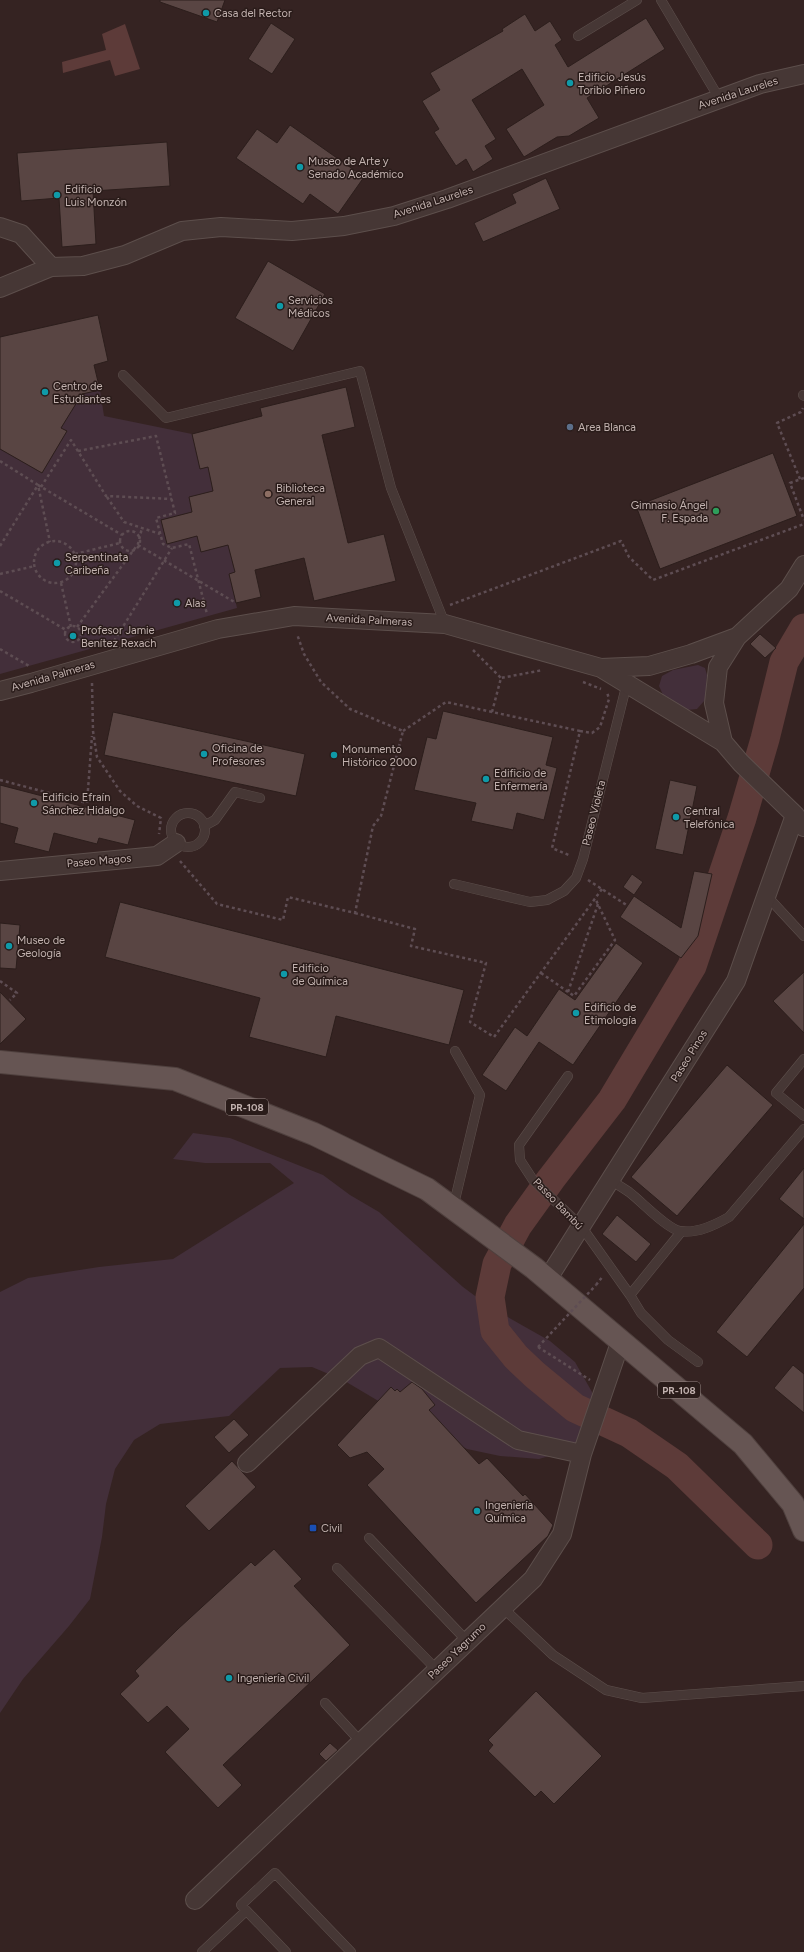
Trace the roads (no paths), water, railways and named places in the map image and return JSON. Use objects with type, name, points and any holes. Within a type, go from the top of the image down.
[{"type":"main road","name":"PR-108","points":[[0,1062],[175,1079],[314,1134],[427,1189],[540,1274],[621,1340],[743,1444],[793,1504],[804,1530]]},
{"type":"street","name":"Avenida Laureles","points":[[51,267],[83,266],[125,255],[182,231],[221,227],[292,231],[344,226],[394,216],[447,199],[760,84],[804,74]]},
{"type":"street","points":[[0,227],[21,234],[51,267],[0,288]]},
{"type":"street","name":"Avenida Palmeras","points":[[723,742],[714,703],[718,667],[737,637],[789,588],[804,565]]},
{"type":"street","name":"Avenida Palmeras","points":[[0,690],[32,684],[218,629],[294,616],[445,624],[601,668],[649,666],[692,654],[737,637]]},
{"type":"street","points":[[601,668],[723,742],[740,763],[799,821]]},
{"type":"street","name":"Paseo Pinos","points":[[540,1274],[580,1226],[611,1181],[736,981],[766,895],[799,821]]},
{"type":"street","name":"Paseo Magos","points":[[0,871],[18,868],[157,856],[172,846]]},
{"type":"street","name":"Paseo Magos","points":[[0,863],[18,868]]},
{"type":"street","name":"Paseo Yagrumo","points":[[195,1900],[534,1579],[562,1534],[582,1454],[621,1340]]},
{"type":"street","points":[[247,1463],[360,1356],[379,1348],[518,1440],[582,1454]]},
{"type":"lane","points":[[578,36],[637,0]]},
{"type":"lane","points":[[661,0],[720,98]]},
{"type":"lane","points":[[124,375],[166,418],[360,371],[391,488],[445,624]]},
{"type":"lane","name":"Paseo Violeta","points":[[454,884],[530,902],[547,900],[564,891],[576,878],[626,683]]},
{"type":"lane","points":[[204,826],[215,820],[235,792],[260,798]]},
{"type":"lane","points":[[194,813],[203,820],[206,834],[198,846],[186,848],[172,846],[170,833],[173,821],[182,814],[194,813]]},
{"type":"lane","points":[[766,895],[804,936]]},
{"type":"lane","points":[[453,1208],[480,1095],[455,1051]]},
{"type":"lane","points":[[804,1060],[776,1093],[804,1116]]},
{"type":"lane","name":"Paseo Bambú","points":[[568,1076],[528,1129],[519,1144],[520,1160],[533,1180],[580,1226],[630,1295],[641,1313],[668,1340],[698,1362]]},
{"type":"lane","points":[[611,1181],[629,1192],[662,1220],[681,1232],[694,1231],[714,1226],[729,1217],[804,1129]]},
{"type":"lane","points":[[630,1295],[681,1232]]},
{"type":"lane","points":[[370,1538],[467,1641]]},
{"type":"lane","points":[[337,1568],[437,1670]]},
{"type":"lane","points":[[503,1608],[553,1655],[606,1690],[642,1698],[804,1686]]},
{"type":"lane","points":[[325,1703],[361,1742]]},
{"type":"lane","points":[[286,1952],[241,1905],[275,1872],[351,1952]]},
{"type":"lane","points":[[202,1952],[246,1911]]},
{"type":"waterway","points":[[758,1545],[677,1466],[629,1433],[575,1408],[535,1375],[516,1357],[495,1331],[490,1297],[497,1264],[518,1225],[551,1179],[612,1100],[692,966],[742,818],[765,739],[784,662],[804,628]]},
{"type":"place","name":"Casa del Rector","points":[[206,13]]},
{"type":"place","name":"Edificio Jesús Toribio Piñero","points":[[570,83]]},
{"type":"place","name":"Museo de Arte y Senado Académico","points":[[300,167]]},
{"type":"place","name":"Edificio Luis Monzón","points":[[57,195]]},
{"type":"place","name":"Servicios Médicos","points":[[280,306]]},
{"type":"place","name":"Centro de Estudiantes","points":[[45,392]]},
{"type":"place","name":"Area Blanca","points":[[570,427]]},
{"type":"place","name":"Biblioteca General","points":[[268,494]]},
{"type":"place","name":"Gimnasio Ángel F. Espada","points":[[716,511]]},
{"type":"place","name":"Serpentinata Caribeña","points":[[57,563]]},
{"type":"place","name":"Alas","points":[[177,603]]},
{"type":"place","name":"Profesor Jamie Benítez Rexach","points":[[73,636]]},
{"type":"place","name":"Oficina de Profesores","points":[[204,754]]},
{"type":"place","name":"Monumento Histórico 2000","points":[[334,755]]},
{"type":"place","name":"Edificio de Enfermería","points":[[486,779]]},
{"type":"place","name":"Edificio Efraín Sánchez Hidalgo","points":[[34,803]]},
{"type":"place","name":"Central Telefónica","points":[[676,817]]},
{"type":"place","name":"Museo de Geología","points":[[9,946]]},
{"type":"place","name":"Edificio de Química","points":[[284,974]]},
{"type":"place","name":"Edificio de Etimología","points":[[576,1013]]},
{"type":"place","name":"Ingeniería Química","points":[[477,1511]]},
{"type":"place","name":"Civil","points":[[313,1528]]},
{"type":"place","name":"Ingeniería Civil","points":[[229,1678]]}]
